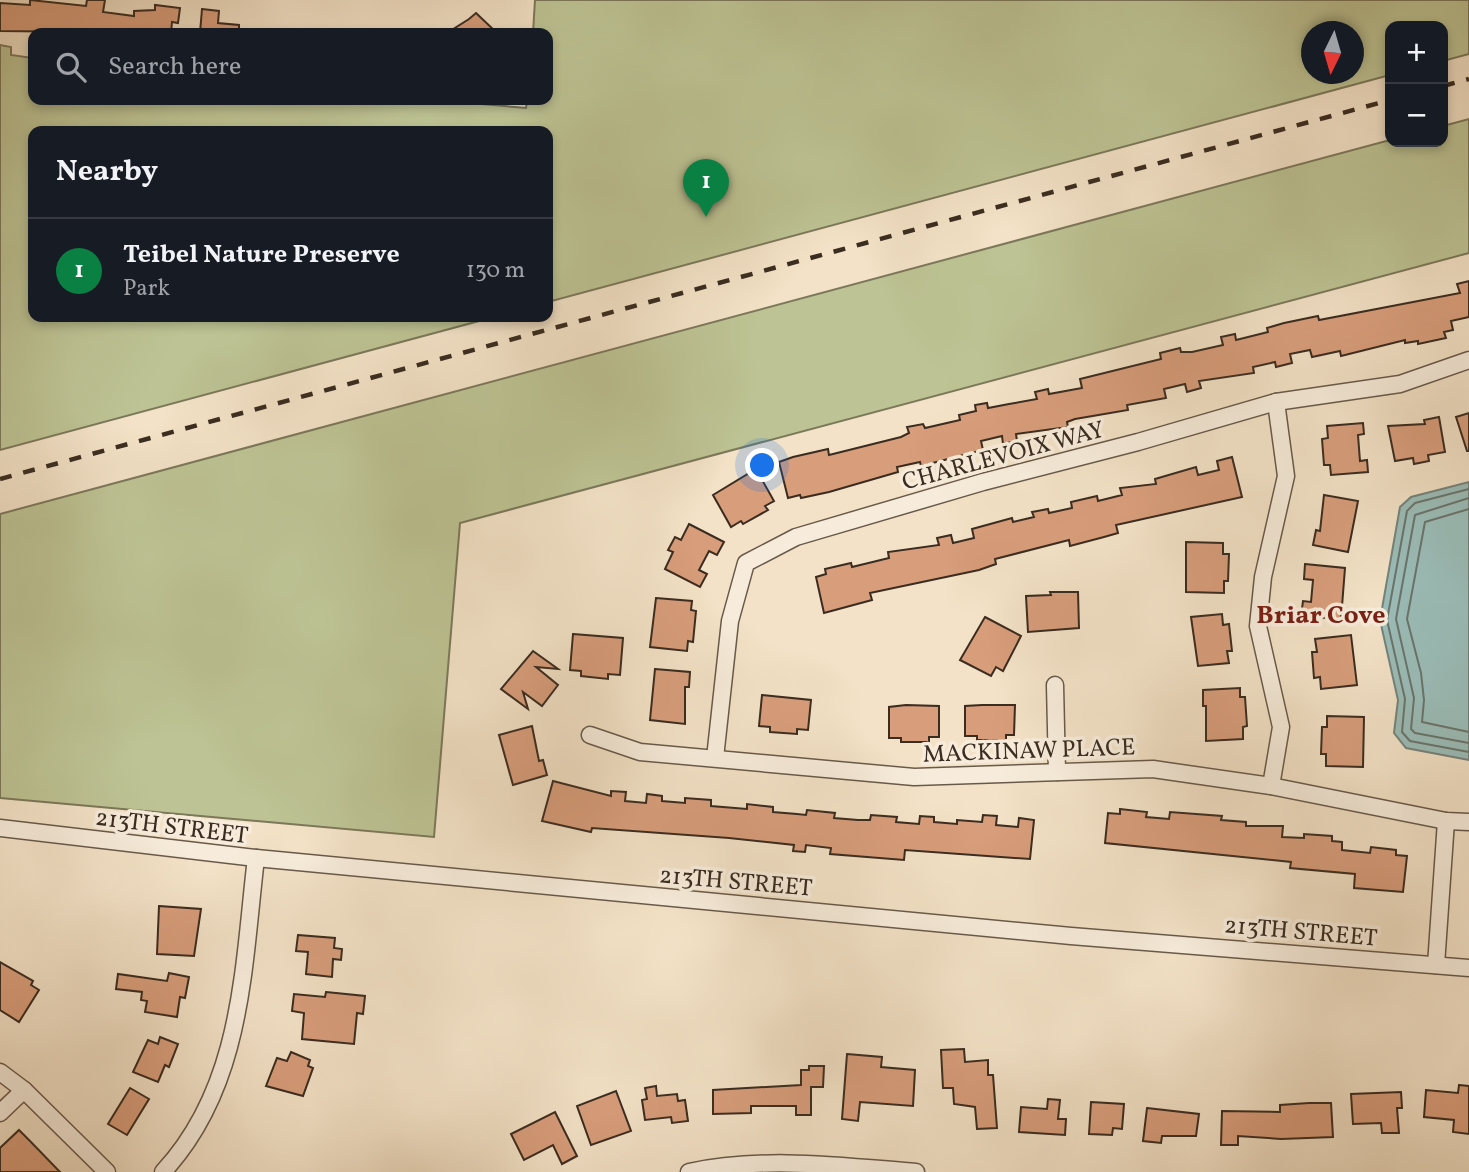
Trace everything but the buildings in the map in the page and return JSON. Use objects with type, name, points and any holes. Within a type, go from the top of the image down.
[{"type":"street","name":"CHARLEVOIX WAY","points":[[715,758],[730,621],[746,563],[796,537],[1276,402],[1400,384],[1469,360]]},
{"type":"street","points":[[1271,786],[1281,727],[1258,626],[1263,577],[1286,475],[1276,402]]},
{"type":"street","points":[[1055,685],[1057,772]]},
{"type":"street","name":"MACKINAW PLACE","points":[[590,735],[640,752],[914,777],[1153,769],[1271,786],[1446,821],[1469,822]]},
{"type":"street","points":[[1436,965],[1446,821]]},
{"type":"street","name":"213TH STREET","points":[[0,828],[256,858],[1057,934],[1469,968]]},
{"type":"street","points":[[163,1172],[193,1131],[227,1057],[239,1016],[247,965],[256,858]]},
{"type":"street","points":[[0,1072],[24,1090],[107,1172]]},
{"type":"street","points":[[0,1113],[24,1090]]},
{"type":"street","points":[[689,1172],[719,1166],[804,1163],[916,1172]]},
{"type":"green space","points":[[535,0],[1469,0],[1469,54],[1448,60],[1448,21],[1385,21],[1385,76],[1364,82],[1364,21],[1301,21],[1301,84],[1357,84],[553,301],[553,126],[28,126],[28,322],[475,322],[0,450],[0,45],[11,47],[11,55],[28,57],[28,105],[492,105],[526,108],[526,105],[553,105],[553,28],[533,28]]},
{"type":"green space","points":[[1469,119],[1469,253],[460,523],[434,837],[0,798],[0,514],[1385,141],[1385,147],[1448,147],[1448,125]]},
{"type":"water","points":[[1469,482],[1469,760],[1406,748],[1394,733],[1398,700],[1380,620],[1400,507],[1411,497]]},
{"type":"railway","points":[[1448,85],[1469,79]]},
{"type":"railway","points":[[0,479],[1385,101]]},
{"type":"place","name":"Teibel Nature Preserve","points":[[706,217]]},
{"type":"district","name":"Briar Cove","points":[[1321,614]]}]
